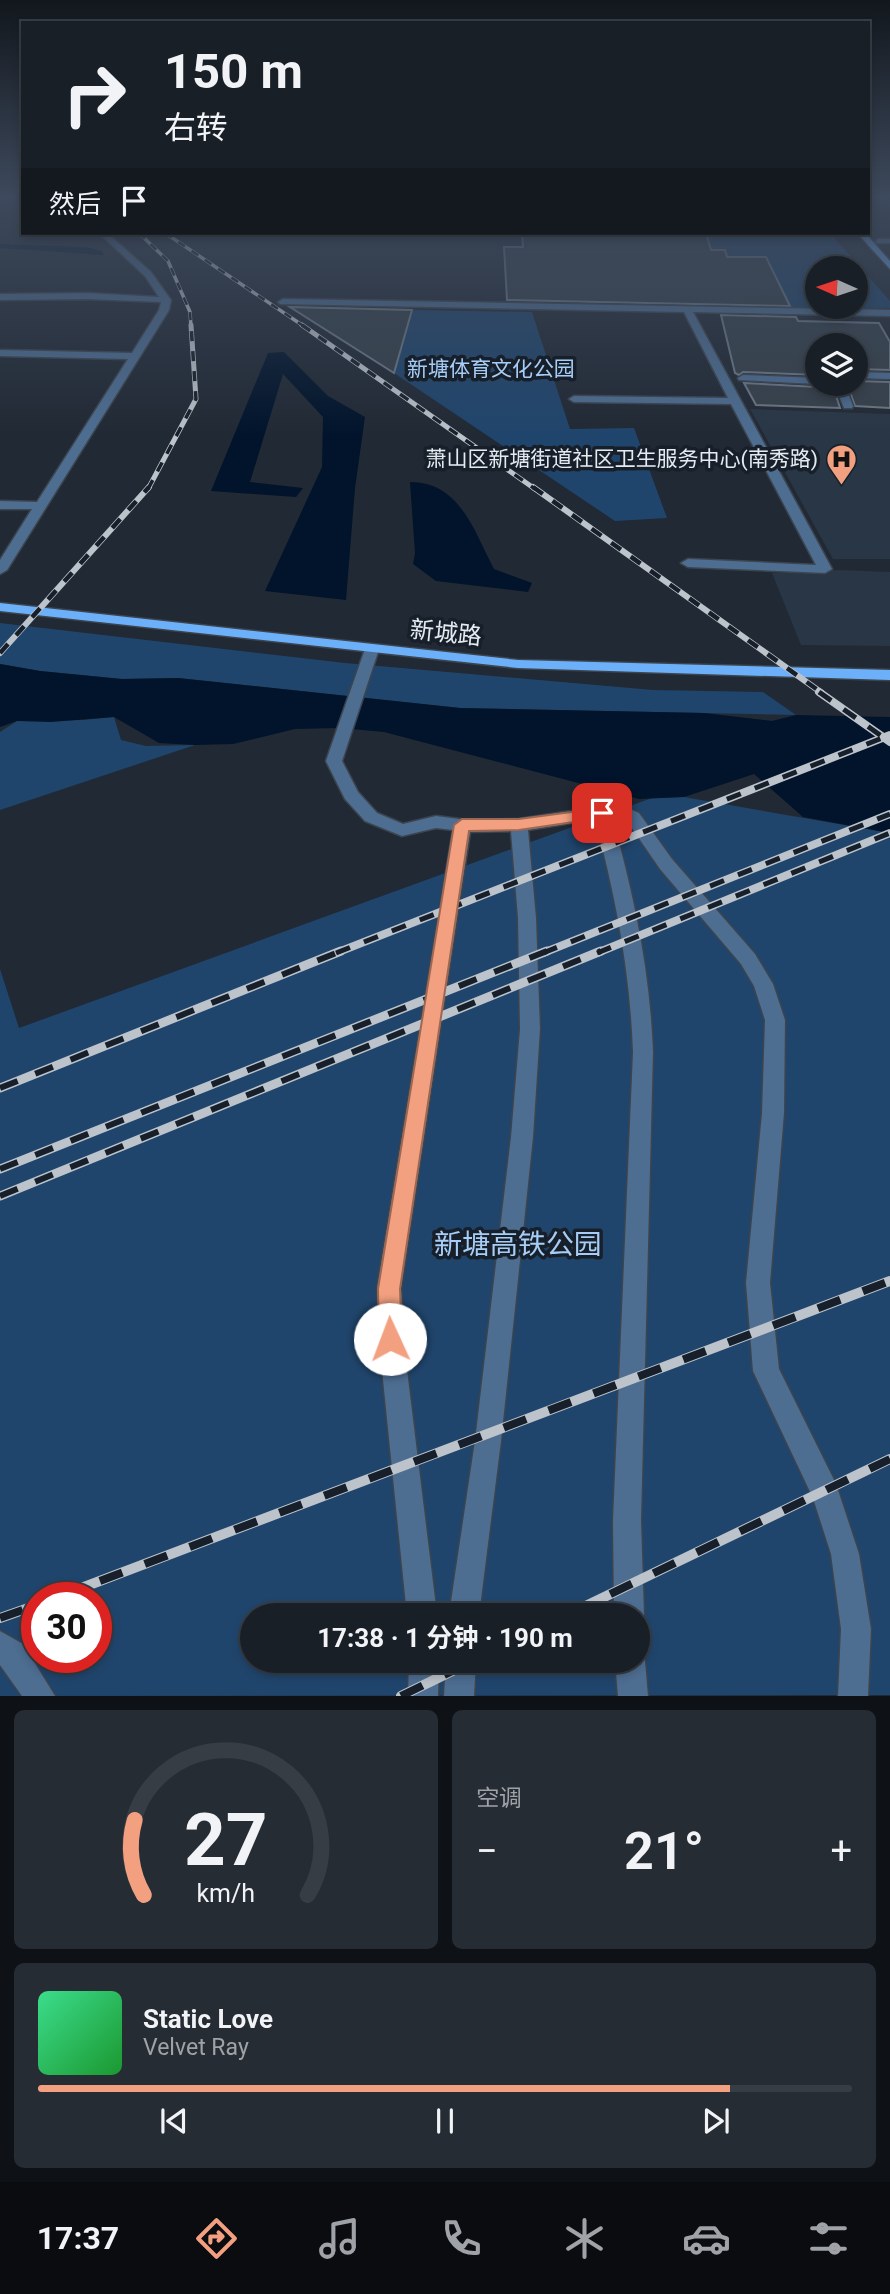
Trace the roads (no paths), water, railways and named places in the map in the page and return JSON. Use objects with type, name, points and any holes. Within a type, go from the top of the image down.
[{"type":"main road","name":"新城路","points":[[0,599],[519,655],[890,666]]},
{"type":"main road","name":"新城路","points":[[0,607],[518,664],[890,675]]},
{"type":"street","points":[[0,570],[164,310],[166,300],[150,277]]},
{"type":"street","points":[[0,297],[88,296],[166,300]]},
{"type":"street","points":[[283,302],[890,313]]},
{"type":"street","points":[[688,310],[825,569],[688,563]]},
{"type":"street","points":[[0,353],[135,355]]},
{"type":"street","points":[[868,375],[890,376]]},
{"type":"street","points":[[743,379],[805,381]]},
{"type":"street","points":[[844,396],[848,406]]},
{"type":"street","points":[[574,399],[734,401]]},
{"type":"street","points":[[0,505],[41,506]]},
{"type":"street","points":[[372,649],[334,761],[351,795],[371,817],[402,830],[436,822],[519,825],[618,810],[633,817],[666,863],[748,959],[763,984],[775,1020],[774,1113],[758,1283],[766,1371],[826,1494],[845,1555],[856,1629],[853,1696]]},
{"type":"street","points":[[602,813],[625,897],[641,997],[643,1052],[627,1520],[629,1603]]},
{"type":"street","points":[[421,1603],[416,1534],[390,1339],[389,1289],[462,825]]},
{"type":"street","points":[[466,1603],[488,1441],[519,1164],[530,1029],[527,918],[519,825]]},
{"type":"street","points":[[0,1646],[12,1655],[40,1696]]},
{"type":"street","points":[[423,1696],[424,1673]]},
{"type":"street","points":[[459,1696],[460,1673]]},
{"type":"street","points":[[631,1673],[634,1696]]},
{"type":"railway","points":[[175,277],[190,312],[191,327]]},
{"type":"railway","points":[[231,277],[305,327]]},
{"type":"railway","points":[[148,489],[196,399],[191,325]]},
{"type":"railway","points":[[302,325],[535,489]]},
{"type":"railway","points":[[0,653],[149,487]]},
{"type":"railway","points":[[533,487],[822,693]]},
{"type":"railway","points":[[819,692],[884,738]]},
{"type":"railway","points":[[884,738],[890,735]]},
{"type":"railway","points":[[337,953],[884,738]]},
{"type":"railway","points":[[884,738],[890,742]]},
{"type":"railway","points":[[543,953],[890,814]]},
{"type":"railway","points":[[597,953],[890,833]]},
{"type":"railway","points":[[337,953],[341,951]]},
{"type":"railway","points":[[0,1169],[547,951]]},
{"type":"railway","points":[[0,1196],[601,951]]},
{"type":"railway","points":[[0,1088],[337,953]]},
{"type":"railway","points":[[97,1582],[890,1281]]},
{"type":"railway","points":[[592,1603],[890,1459]]},
{"type":"railway","points":[[0,1618],[21,1611]]},
{"type":"railway","points":[[401,1696],[448,1673]]},
{"type":"place","name":"萧山区新塘街道社区卫生服务中心(南秀路)","points":[[841,486]]},
{"type":"park label","name":"新塘体育文化公园","points":[[491,369]]},
{"type":"park label","name":"新塘高铁公园","points":[[518,1244]]}]
